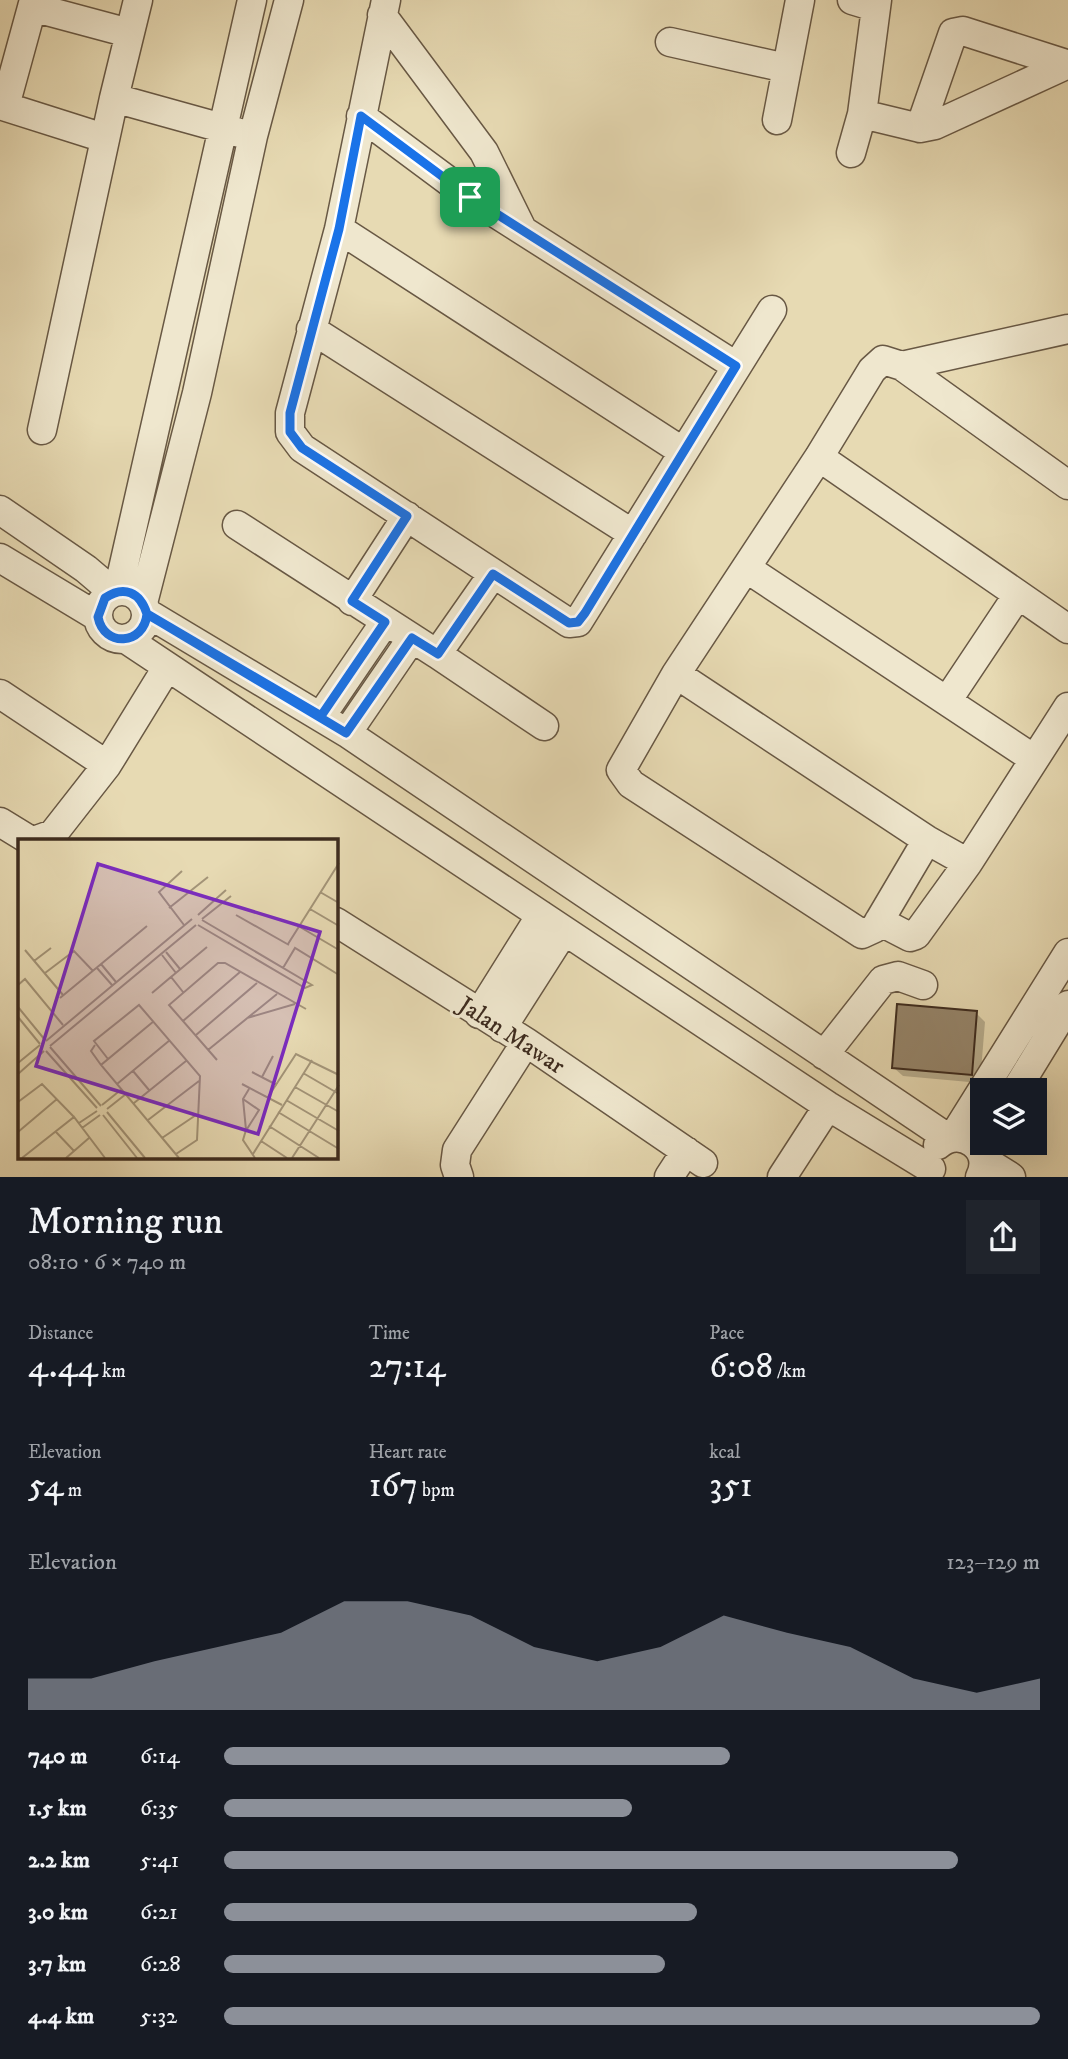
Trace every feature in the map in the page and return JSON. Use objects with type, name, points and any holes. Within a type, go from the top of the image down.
[{"type":"street","points":[[43,430],[104,138],[138,0]]},
{"type":"street","points":[[116,592],[252,0]]},
{"type":"street","points":[[126,639],[141,631],[253,136],[289,0]]},
{"type":"street","points":[[777,121],[800,0]]},
{"type":"street","points":[[851,153],[862,114],[868,2]]},
{"type":"street","points":[[104,138],[3,105],[33,3],[129,33]]},
{"type":"street","points":[[384,8],[339,229],[290,413],[290,432],[302,448],[569,623],[578,622],[772,310]]},
{"type":"street","points":[[384,8],[484,152],[522,229]]},
{"type":"street","points":[[920,128],[953,33],[963,31],[1067,64]]},
{"type":"street","points":[[670,42],[786,68]]},
{"type":"street","points":[[862,114],[920,128],[949,120],[1067,64]]},
{"type":"street","points":[[114,98],[253,136]]},
{"type":"street","points":[[361,116],[470,197],[736,366]]},
{"type":"street","points":[[339,229],[682,451]]},
{"type":"street","points":[[312,329],[633,534]]},
{"type":"street","points":[[902,366],[1068,329]]},
{"type":"street","points":[[927,840],[879,921],[870,932],[857,932],[625,779],[621,770],[676,674],[819,457],[872,370],[883,360],[902,366],[1068,485]]},
{"type":"street","points":[[819,457],[1068,629]]},
{"type":"street","points":[[0,510],[116,592]]},
{"type":"street","points":[[352,601],[407,516]]},
{"type":"street","points":[[237,525],[438,654],[544,726]]},
{"type":"street","points":[[0,558],[98,617],[107,634],[126,639],[166,669],[931,1174],[934,1150],[950,1138],[1068,953]]},
{"type":"street","points":[[746,568],[1034,759]]},
{"type":"street","points":[[438,654],[493,574]]},
{"type":"street","points":[[98,617],[105,598],[116,592],[133,593],[145,608],[321,716],[950,1138],[968,1139],[982,1158],[1011,1177]]},
{"type":"street","points":[[947,701],[1017,596]]},
{"type":"street","points":[[321,716],[385,622]]},
{"type":"street","points":[[346,733],[412,638]]},
{"type":"street","points":[[38,839],[54,834],[107,765],[166,669]]},
{"type":"street","points":[[676,674],[927,840],[968,863]]},
{"type":"street","points":[[0,694],[107,765]]},
{"type":"street","points":[[879,921],[910,937],[916,936],[968,863],[1034,759],[1063,725]]},
{"type":"street","points":[[0,822],[29,839]]},
{"type":"street","points":[[459,1177],[455,1165],[457,1150],[503,1028],[541,915]]},
{"type":"street","name":"Jalan Mawar","points":[[338,923],[503,1028],[695,1157],[669,1177]]},
{"type":"street","points":[[503,1028],[564,931]]},
{"type":"street","points":[[824,1055],[883,980],[898,976],[923,985]]},
{"type":"street","points":[[1024,1078],[1068,1005]]},
{"type":"street","points":[[782,1177],[828,1106]]},
{"type":"building","points":[[897,1004],[977,1011],[972,1075],[892,1068]]},
{"type":"route","points":[[470,197],[361,116],[339,229],[290,413],[290,432],[302,448],[407,516],[352,601],[385,622],[321,716],[147,614],[145,625],[132,638],[119,639],[107,634],[98,617],[105,598],[118,591],[133,593],[144,603],[147,614],[346,733],[412,638],[438,654],[493,574],[569,623],[578,622],[736,366],[470,197]]}]
